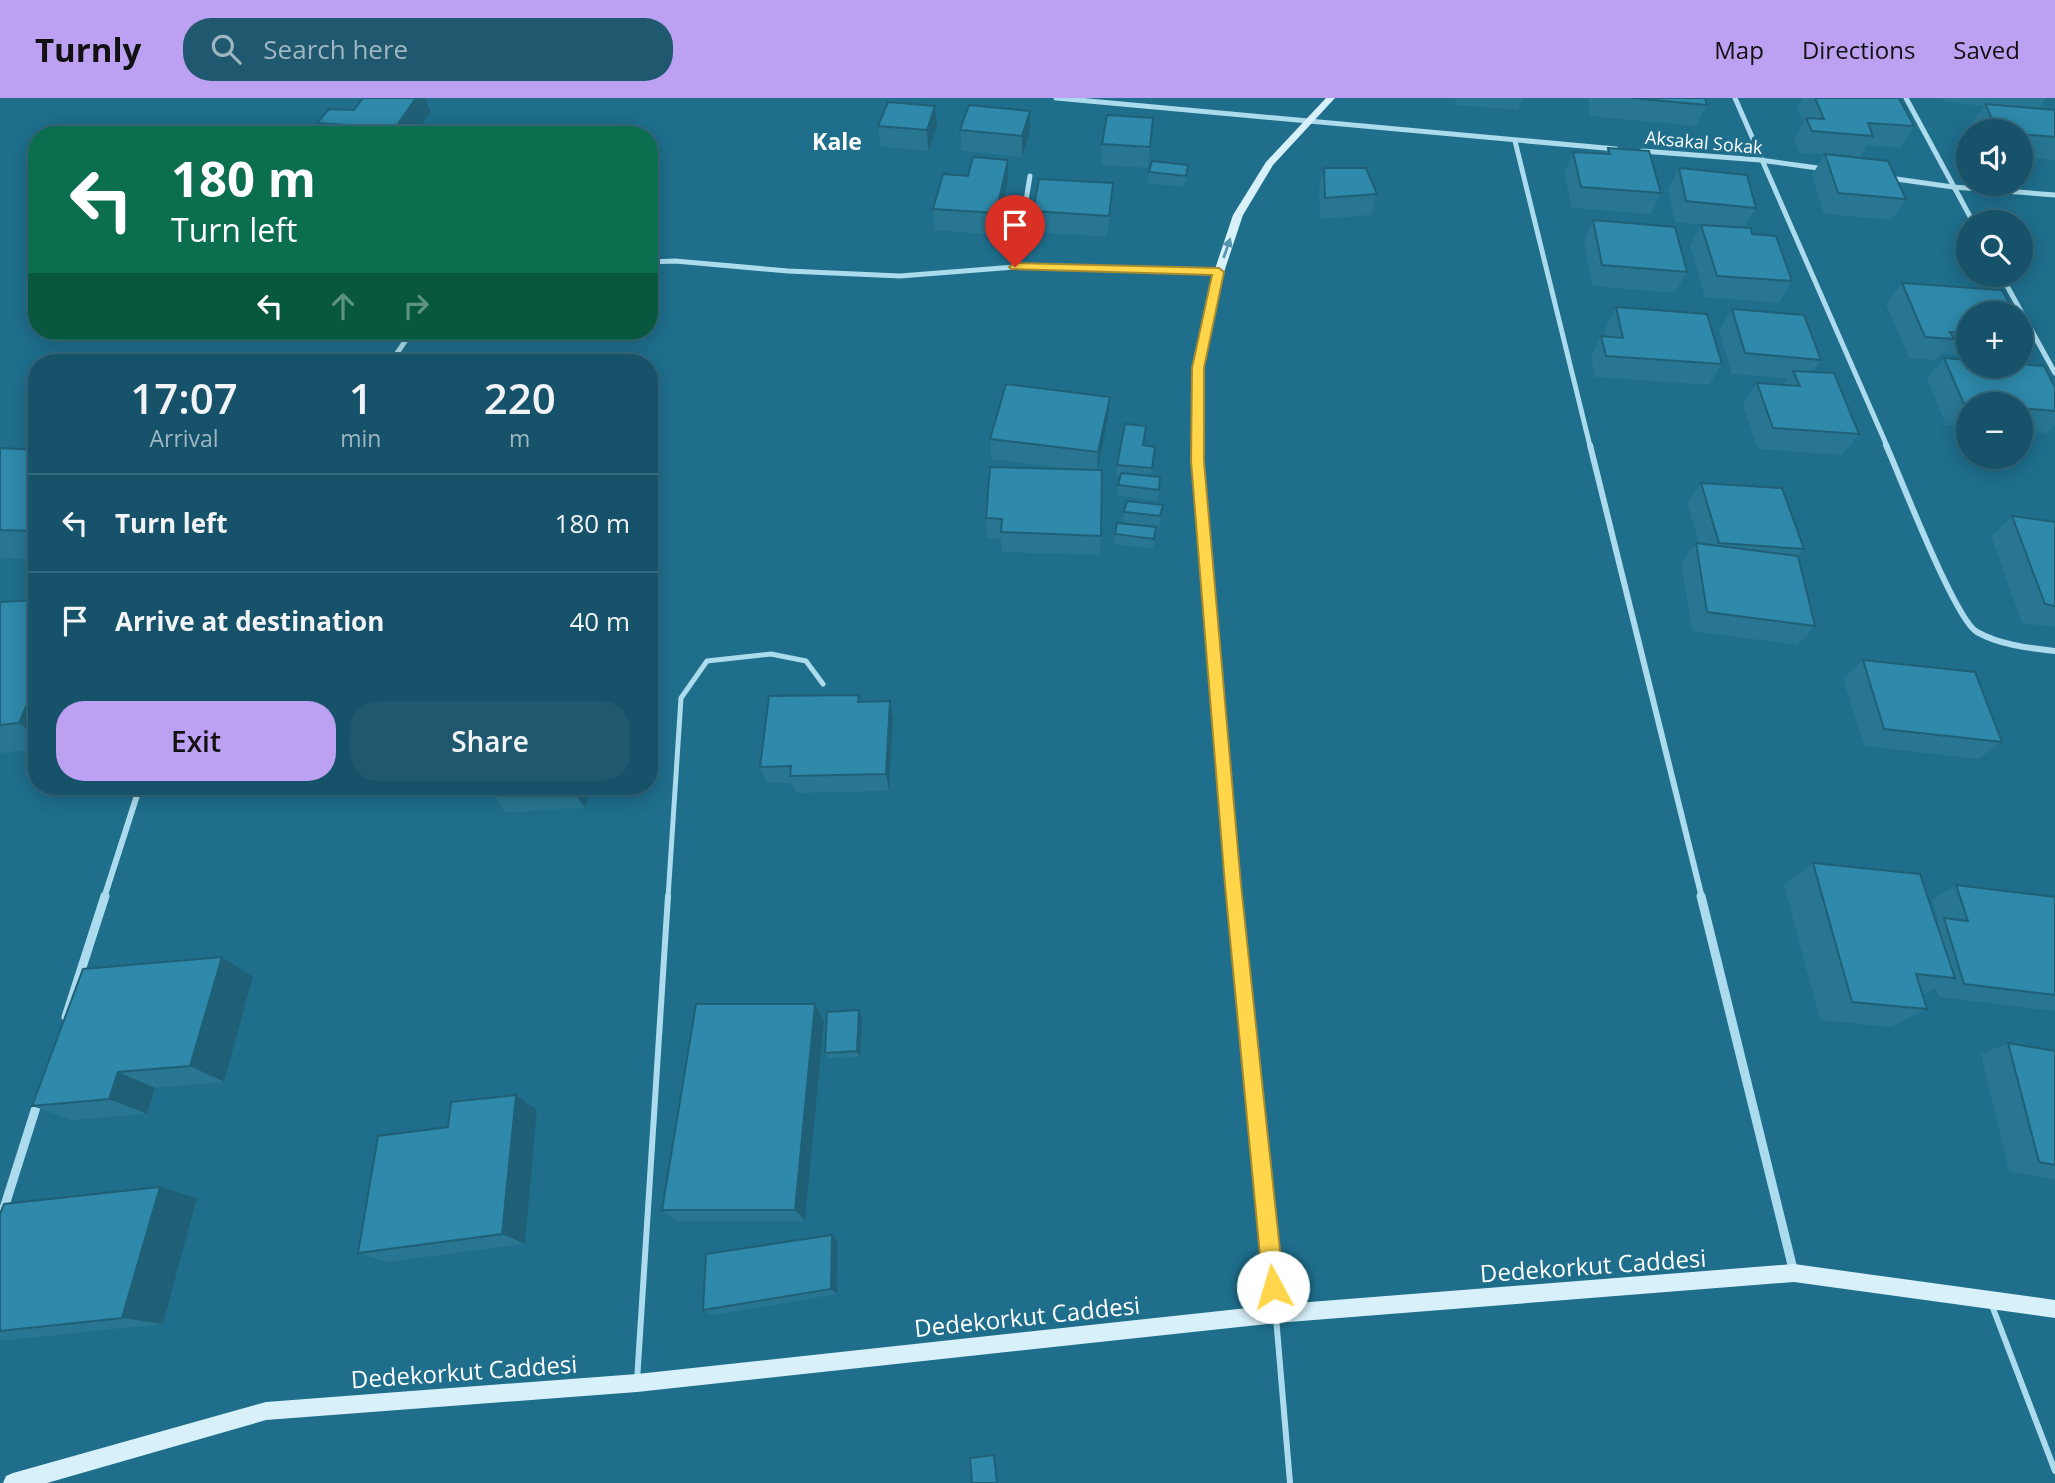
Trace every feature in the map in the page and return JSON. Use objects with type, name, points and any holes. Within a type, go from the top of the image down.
[{"type":"street","name":"Aksakal Sokak","points":[[1056,98],[1624,150]]},
{"type":"street","points":[[1276,1314],[1233,885],[1197,461],[1198,368],[1219,272],[1238,215],[1269,164],[1331,98]]},
{"type":"street","points":[[1735,98],[1954,601],[1975,631],[2018,646],[2055,651]]},
{"type":"street","points":[[1906,98],[1966,210]]},
{"type":"street","points":[[1515,141],[1794,1273]]},
{"type":"street","name":"Aksakal Sokak","points":[[1637,151],[1760,160],[1829,170]]},
{"type":"street","points":[[1015,267],[1030,176]]},
{"type":"street","points":[[1884,178],[2055,195]]},
{"type":"street","points":[[658,262],[788,271],[900,275],[1015,267],[1219,272]]},
{"type":"street","points":[[2008,287],[2055,373]]},
{"type":"street","points":[[64,1023],[137,795]]},
{"type":"street","points":[[0,1221],[42,1089]]},
{"type":"street","name":"Dedekorkut Caddesi","points":[[13,1483],[266,1411],[637,1383],[1276,1314],[1794,1273],[2055,1309]]},
{"type":"lane","points":[[637,1383],[681,698],[707,661],[771,654],[806,661],[823,684]]},
{"type":"lane","points":[[1990,1300],[2055,1471]]},
{"type":"lane","points":[[1276,1314],[1290,1483]]},
{"type":"building","points":[[363,98],[416,98],[396,126],[317,123],[329,109],[354,110]]},
{"type":"building","points":[[1632,98],[1705,98],[1707,105]]},
{"type":"building","points":[[1815,98],[1899,98],[1914,126],[1868,123],[1873,136],[1812,131],[1806,118],[1824,119]]},
{"type":"building","points":[[888,102],[935,106],[927,130],[878,126]]},
{"type":"building","points":[[1985,104],[2055,110],[2055,137],[2033,135],[2033,119],[1992,119]]},
{"type":"building","points":[[969,105],[1030,111],[1022,136],[960,130]]},
{"type":"building","points":[[1107,115],[1153,118],[1150,147],[1102,144]]},
{"type":"building","points":[[1608,148],[1649,151],[1661,193],[1581,187],[1573,152],[1610,154]]},
{"type":"building","points":[[1825,154],[1888,161],[1906,199],[1838,193]]},
{"type":"building","points":[[973,157],[1008,160],[996,213],[933,209],[943,174],[968,176]]},
{"type":"building","points":[[1152,161],[1188,165],[1186,176],[1149,172]]},
{"type":"building","points":[[1324,168],[1366,168],[1377,194],[1325,198]]},
{"type":"building","points":[[1679,168],[1747,175],[1756,208],[1686,201]]},
{"type":"building","points":[[1039,179],[1113,183],[1109,216],[1033,211]]},
{"type":"building","points":[[1593,220],[1675,227],[1687,272],[1602,265]]},
{"type":"building","points":[[1701,225],[1751,228],[1752,234],[1776,236],[1792,281],[1717,276]]},
{"type":"building","points":[[1902,283],[2002,290],[2008,301],[1956,301],[1956,332],[1950,332],[1954,339],[1925,337]]},
{"type":"building","points":[[1616,307],[1707,314],[1722,364],[1606,356],[1601,336],[1623,338]]},
{"type":"building","points":[[1732,309],[1804,315],[1821,360],[1745,353]]},
{"type":"building","points":[[1944,358],[1956,359],[1956,378],[2033,378],[2033,365],[2044,366],[2055,387],[2055,411],[2033,409],[2033,392],[1959,392]]},
{"type":"building","points":[[1793,371],[1834,373],[1859,434],[1773,428],[1757,383],[1800,386]]},
{"type":"building","points":[[1006,384],[1110,397],[1098,452],[990,439]]},
{"type":"building","points":[[1125,424],[1146,426],[1143,445],[1155,447],[1152,468],[1117,465]]},
{"type":"building","points":[[0,448],[28,450],[28,531],[0,530]]},
{"type":"building","points":[[990,467],[1102,470],[1101,536],[1001,532],[1002,519],[986,518]]},
{"type":"building","points":[[1121,473],[1160,477],[1159,490],[1118,485]]},
{"type":"building","points":[[1701,483],[1782,488],[1804,549],[1719,543]]},
{"type":"building","points":[[1127,501],[1163,505],[1160,516],[1124,512]]},
{"type":"building","points":[[2012,516],[2055,522],[2055,606],[2045,604]]},
{"type":"building","points":[[1117,523],[1156,527],[1154,539],[1115,534]]},
{"type":"building","points":[[1696,543],[1798,556],[1815,626],[1707,612]]},
{"type":"building","points":[[28,600],[28,702],[19,723],[0,725],[0,602]]},
{"type":"building","points":[[1863,660],[1975,672],[2002,742],[1884,729]]},
{"type":"building","points":[[859,695],[858,702],[890,701],[886,774],[790,776],[791,766],[760,767],[769,696]]},
{"type":"building","points":[[1813,863],[1920,874],[1955,978],[1916,974],[1927,1009],[1852,1002]]},
{"type":"building","points":[[1956,885],[2055,897],[2055,995],[1964,984],[1944,918],[1968,921]]},
{"type":"building","points":[[222,957],[190,1066],[118,1072],[109,1099],[32,1106],[83,969]]},
{"type":"building","points":[[696,1004],[815,1004],[795,1210],[662,1210]]},
{"type":"building","points":[[859,1010],[857,1051],[825,1053],[827,1012]]},
{"type":"building","points":[[2008,1043],[2055,1051],[2055,1165],[2039,1162]]},
{"type":"building","points":[[516,1095],[502,1234],[358,1253],[378,1136],[448,1127],[451,1102]]},
{"type":"building","points":[[160,1187],[122,1318],[0,1331],[0,1214],[4,1204]]},
{"type":"building","points":[[832,1235],[831,1289],[703,1310],[706,1254]]},
{"type":"building","points":[[994,1455],[997,1483],[972,1483],[970,1458]]},
{"type":"district","name":"Kale","points":[[837,141]]},
{"type":"route","points":[[1015,267],[1219,272],[1198,368],[1197,461],[1233,885],[1273,1287]]}]
